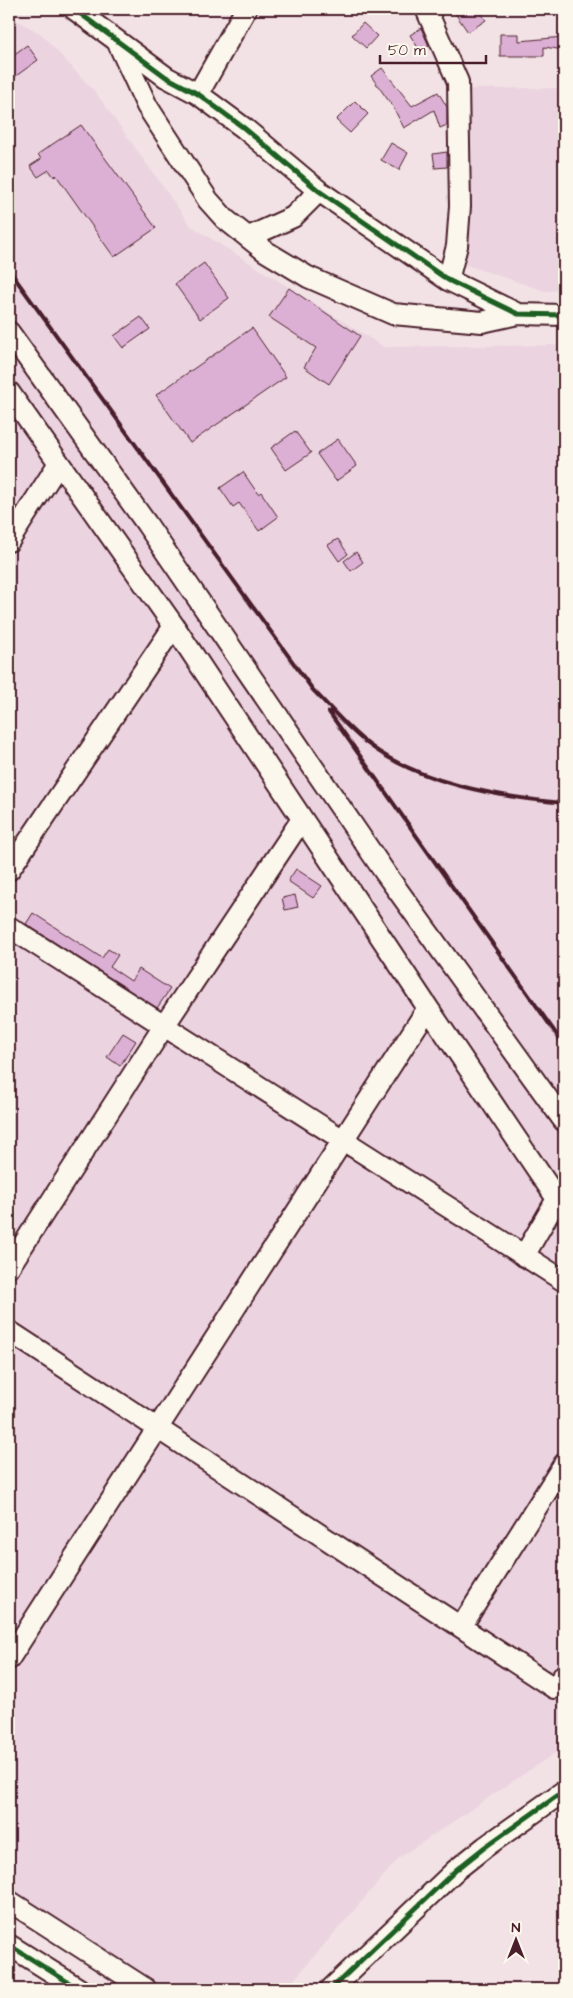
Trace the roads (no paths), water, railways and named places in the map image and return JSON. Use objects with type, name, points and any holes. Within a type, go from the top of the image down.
[{"type":"street","points":[[74,9],[166,77],[198,94],[244,128],[318,191],[448,280],[518,314]]},
{"type":"street","points":[[198,94],[246,9]]},
{"type":"street","points":[[426,9],[458,82],[460,206],[457,246],[448,280]]},
{"type":"street","points":[[118,43],[147,106],[208,200],[225,219],[265,251],[308,277],[393,314],[482,322],[518,314],[564,315]]},
{"type":"street","points":[[249,237],[293,217],[318,191]]},
{"type":"street","points":[[9,332],[146,524],[386,874],[564,1121]]},
{"type":"street","points":[[9,392],[174,626],[557,1198],[524,1256]]},
{"type":"street","points":[[9,541],[59,463]]},
{"type":"street","points":[[9,870],[174,626]]},
{"type":"street","points":[[9,1267],[164,1026],[302,819]]},
{"type":"street","points":[[9,927],[564,1282]]},
{"type":"street","points":[[9,1658],[428,1008]]},
{"type":"street","points":[[9,1331],[554,1688],[564,1676]]},
{"type":"street","points":[[461,1627],[564,1464]]},
{"type":"street","points":[[331,1989],[456,1870],[564,1791]]},
{"type":"street","points":[[9,1901],[146,1989]]},
{"type":"street","points":[[9,1945],[79,1989]]},
{"type":"railway","points":[[9,270],[313,690],[353,732],[389,758],[436,779],[514,797],[564,803]]},
{"type":"railway","points":[[329,712],[564,1045]]}]
